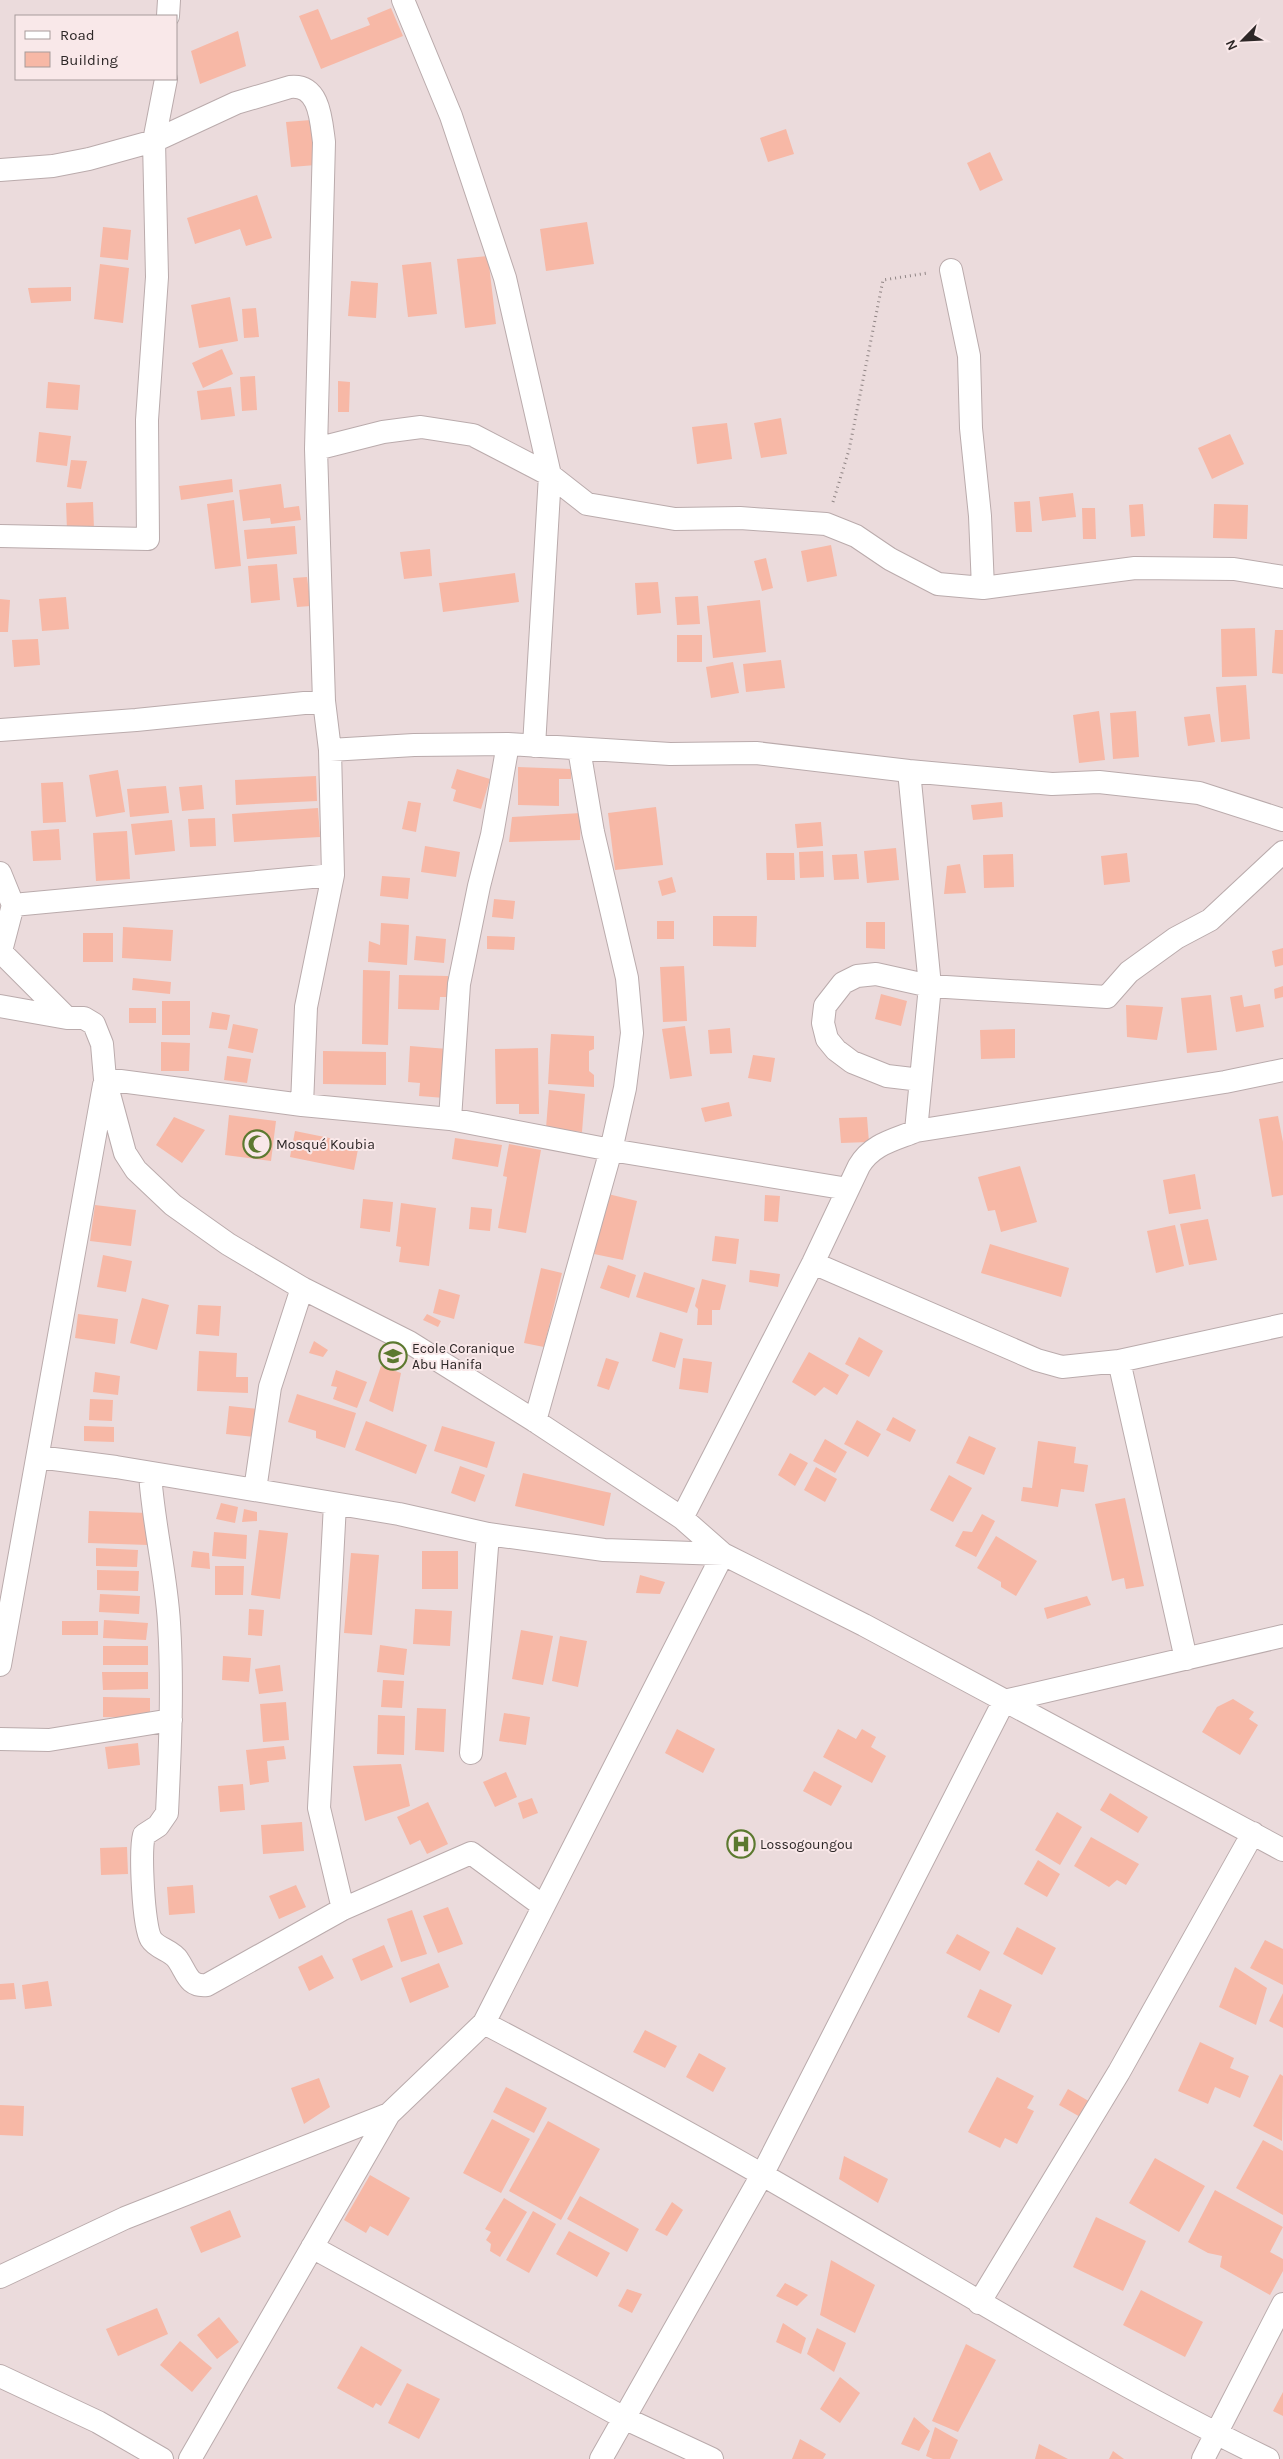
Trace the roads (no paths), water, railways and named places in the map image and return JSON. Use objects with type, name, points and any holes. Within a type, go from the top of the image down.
[{"type":"street","points":[[168,15],[169,0]]},
{"type":"street","points":[[403,0],[451,116],[505,278],[550,475],[534,746]]},
{"type":"street","points":[[0,536],[148,538],[147,420],[157,277],[154,141],[166,80]]},
{"type":"street","points":[[0,170],[53,166],[89,160],[154,141],[236,103],[290,88],[302,88],[314,98],[320,110],[324,142],[316,449],[324,701],[330,750],[333,875],[306,1006],[302,1105]]},
{"type":"street","points":[[951,270],[969,356],[971,428],[980,516],[983,588]]},
{"type":"street","points":[[316,449],[383,432],[421,427],[473,435],[550,475],[587,504],[675,519],[740,518],[826,524],[856,536],[890,559],[938,584],[983,588],[1134,568],[1234,570],[1283,577]]},
{"type":"street","points":[[0,730],[136,720],[324,701]]},
{"type":"street","points":[[330,750],[414,745],[508,744],[670,754],[756,752],[909,771],[1052,784],[1099,782],[1199,793],[1283,820]]},
{"type":"street","points":[[450,1119],[459,984],[479,886],[492,835],[508,744]]},
{"type":"street","points":[[535,1421],[611,1150],[625,1088],[632,1033],[627,978],[593,832],[579,749]]},
{"type":"street","points":[[909,771],[930,986],[916,1131]]},
{"type":"street","points":[[921,1080],[887,1076],[852,1062],[836,1050],[827,1039],[822,1024],[825,1006],[843,983],[857,976],[876,974],[930,986],[1107,997],[1129,972],[1176,938],[1210,920],[1283,852]]},
{"type":"street","points":[[0,873],[13,905],[0,951],[67,1018]]},
{"type":"street","points":[[13,905],[333,875]]},
{"type":"street","points":[[0,1006],[67,1018],[84,1018],[94,1024],[102,1044],[105,1079],[125,1153],[136,1170],[173,1205],[228,1244],[302,1288],[409,1342],[535,1421],[682,1518],[723,1554],[864,1625],[1283,1850]]},
{"type":"street","points":[[682,1518],[866,1155],[880,1144],[916,1131],[1225,1082],[1283,1070]]},
{"type":"street","points":[[105,1079],[302,1105],[450,1119],[611,1150],[848,1189]]},
{"type":"street","points":[[0,1665],[105,1079]]},
{"type":"street","points":[[813,1262],[1037,1360],[1062,1367],[1119,1361],[1283,1325]]},
{"type":"street","points":[[255,1490],[270,1387],[302,1288]]},
{"type":"street","points":[[1119,1361],[1186,1659]]},
{"type":"street","points":[[38,1457],[150,1473],[399,1514],[488,1534],[604,1550],[723,1554]]},
{"type":"street","points":[[150,1473],[152,1506],[169,1622],[171,1720],[167,1813],[158,1826],[144,1835],[142,1850],[148,1930],[155,1944],[178,1958],[191,1982],[200,1986],[207,1985],[343,1909],[471,1853],[543,1906]]},
{"type":"street","points":[[335,1504],[319,1808],[343,1909]]},
{"type":"street","points":[[471,1753],[488,1534]]},
{"type":"street","points":[[190,2459],[390,2114],[484,2023],[723,1554]]},
{"type":"street","points":[[602,2459],[762,2175],[1004,1701],[1283,1636]]},
{"type":"street","points":[[0,1739],[49,1740],[171,1720]]},
{"type":"street","points":[[979,2304],[1119,2072],[1253,1833]]},
{"type":"street","points":[[484,2023],[762,2175],[979,2304],[1216,2434],[1268,2459]]},
{"type":"street","points":[[0,2278],[125,2218],[390,2114]]},
{"type":"street","points":[[312,2246],[626,2419],[712,2459]]},
{"type":"street","points":[[1203,2459],[1283,2304]]},
{"type":"street","points":[[0,2376],[98,2422],[162,2459]]},
{"type":"place","name":"Mosqué Koubia","points":[[257,1144]]},
{"type":"place","name":"Ecole Coranique Abu Hanifa","points":[[393,1356]]},
{"type":"place","name":"Lossogoungou","points":[[741,1844]]}]
